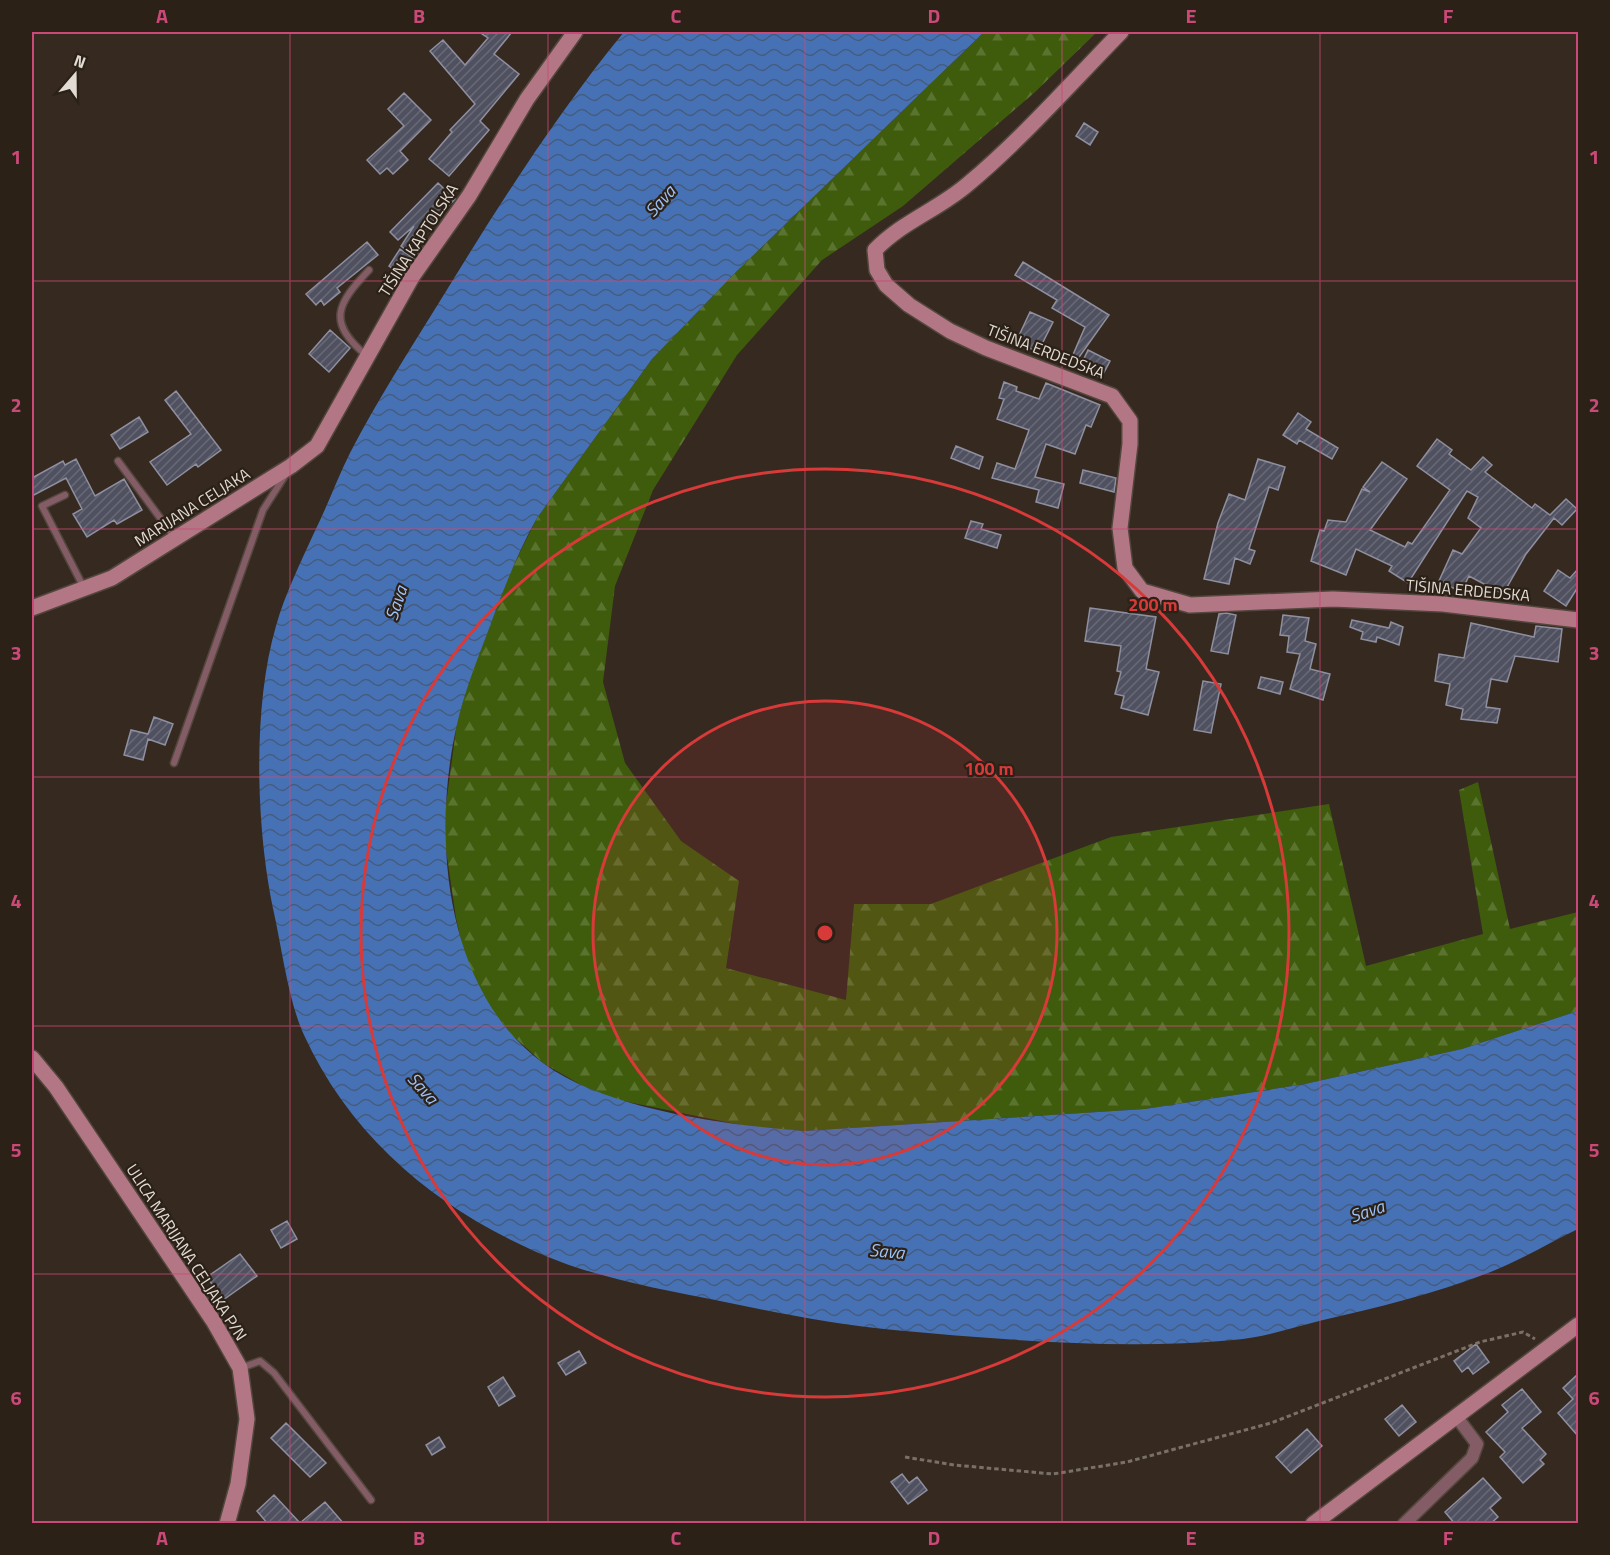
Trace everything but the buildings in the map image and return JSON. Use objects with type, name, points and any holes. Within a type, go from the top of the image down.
[{"type":"main road","name":"TIŠINA KAPTOLSKA","points":[[291,466],[317,446],[412,277],[469,196],[527,99],[575,32]]},
{"type":"main road","name":"TIŠINA ERDEDSKA","points":[[1121,32],[991,165],[952,198],[892,231],[875,250],[877,270],[886,285],[909,305],[950,331],[986,348],[1112,396],[1130,421],[1130,444],[1120,528],[1125,568],[1142,591],[1190,605],[1334,599],[1443,604],[1578,620]]},
{"type":"main road","name":"MARIJANA CELJAKA","points":[[84,588],[112,578],[291,466]]},
{"type":"main road","points":[[32,608],[84,588]]},
{"type":"main road","name":"ULICA MARIJANA CELJAKA P/N","points":[[32,1058],[56,1088],[194,1293],[240,1368],[247,1419],[238,1484],[227,1524]]},
{"type":"main road","points":[[1313,1524],[1578,1325]]},
{"type":"street","points":[[1404,1524],[1472,1458],[1477,1444],[1470,1431],[1456,1416]]},
{"type":"lane","points":[[368,357],[356,347],[343,327],[339,311],[346,294],[369,270]]},
{"type":"lane","points":[[118,461],[175,539]]},
{"type":"lane","points":[[174,764],[263,510],[291,466]]},
{"type":"lane","points":[[65,495],[42,506],[84,588]]},
{"type":"lane","points":[[240,1368],[260,1361],[274,1373],[371,1500]]},
{"type":"path","points":[[905,1457],[954,1465],[1053,1474],[1127,1462],[1271,1423],[1480,1342],[1523,1332],[1549,1347]]},
{"type":"green space","points":[[984,32],[1097,32],[1034,93],[903,206],[822,260],[737,355],[653,490],[615,586],[603,682],[625,763],[681,841],[739,881],[726,968],[846,1000],[854,904],[931,904],[1111,837],[1329,804],[1366,966],[1483,934],[1459,790],[1478,782],[1510,929],[1578,912],[1578,1011],[1462,1049],[1305,1084],[1145,1109],[804,1131],[751,1127],[613,1099],[581,1085],[543,1063],[512,1035],[490,1008],[466,962],[456,918],[445,843],[446,805],[457,722],[468,683],[511,570],[537,518],[652,359],[736,272]]},
{"type":"water","name":"Sava","points":[[624,32],[984,32],[736,272],[652,359],[537,518],[522,546],[498,604],[461,709],[450,764],[446,811],[447,858],[453,906],[465,952],[484,994],[510,1032],[543,1063],[569,1079],[600,1093],[633,1104],[704,1119],[804,1131],[1145,1109],[1305,1084],[1462,1049],[1578,1011],[1578,1229],[1500,1268],[1447,1288],[1383,1306],[1244,1339],[1148,1344],[1063,1343],[894,1330],[807,1318],[681,1293],[619,1280],[561,1262],[481,1224],[444,1200],[410,1174],[378,1144],[350,1111],[325,1075],[304,1035],[294,1008],[268,880],[260,808],[260,731],[268,659],[276,626],[293,579],[345,463],[382,395],[528,163],[574,96]]}]
